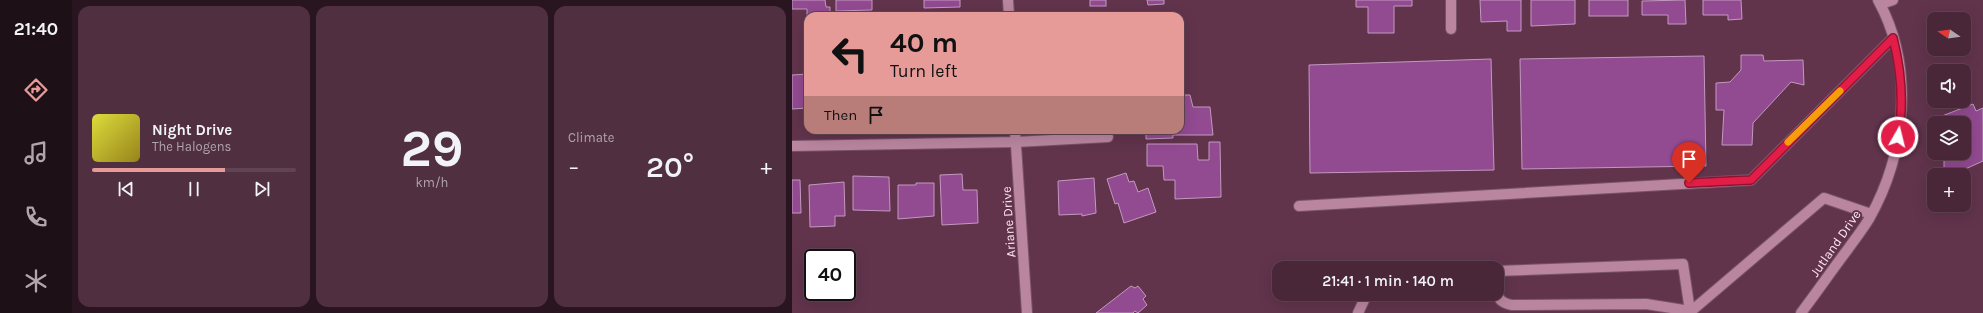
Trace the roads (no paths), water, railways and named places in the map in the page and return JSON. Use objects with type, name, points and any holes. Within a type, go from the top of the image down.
[{"type":"street","points":[[1008,0],[1009,12]]},
{"type":"street","points":[[1451,0],[1451,29]]},
{"type":"street","points":[[1880,2],[1893,0]]},
{"type":"street","name":"Jutland Drive","points":[[1801,313],[1871,214],[1892,168],[1901,122],[1900,65],[1887,15],[1880,2]]},
{"type":"street","points":[[1299,206],[1751,180],[1893,38]]},
{"type":"street","name":"Ariane Drive","points":[[1015,134],[1027,313]]},
{"type":"street","points":[[792,146],[1016,142],[1108,137]]},
{"type":"street","points":[[1690,312],[1824,198],[1871,214]]},
{"type":"street","points":[[1504,271],[1683,264],[1690,312]]},
{"type":"street","points":[[1358,313],[1364,301]]},
{"type":"street","points":[[1501,301],[1512,305],[1646,304],[1690,312]]}]
